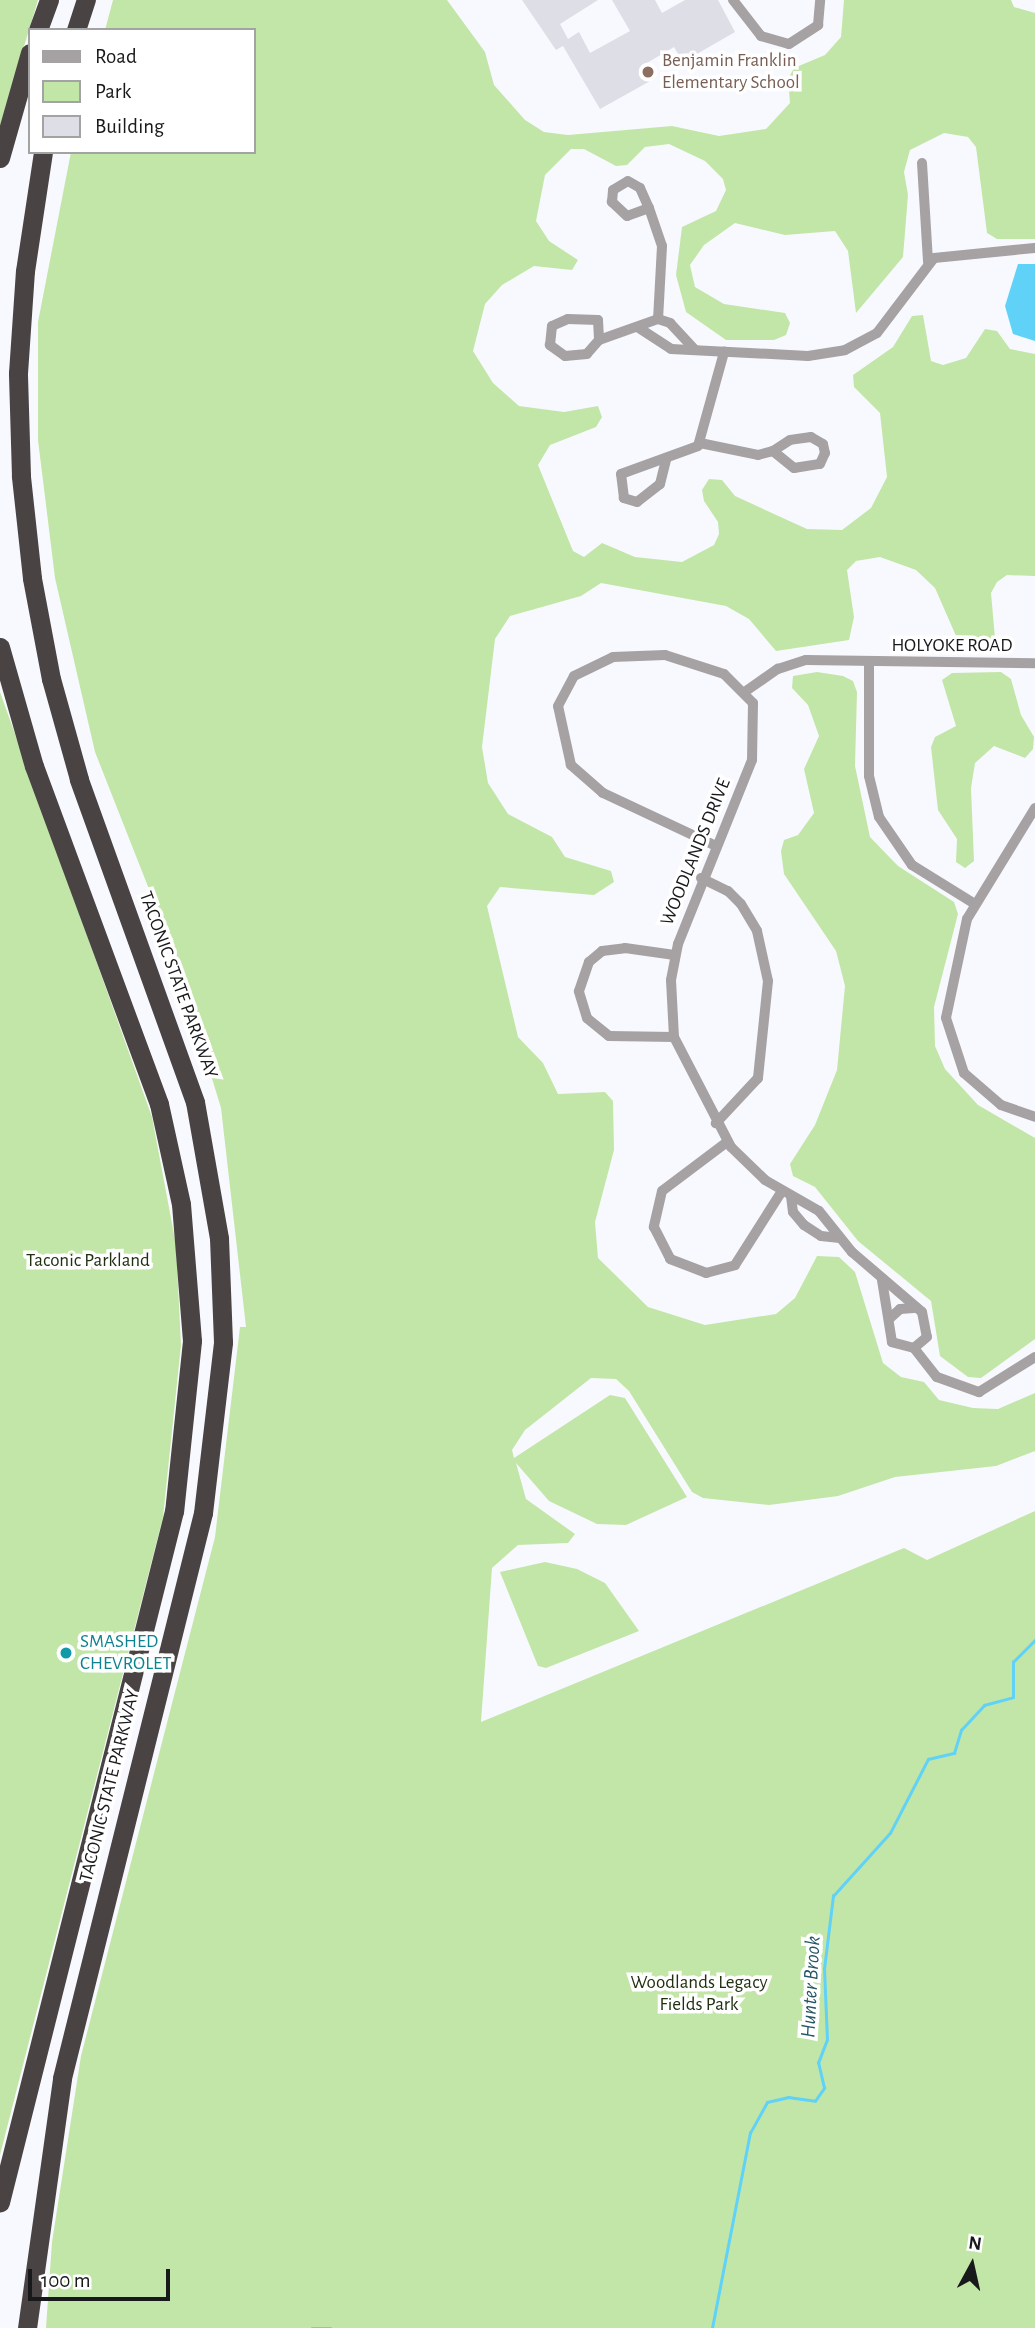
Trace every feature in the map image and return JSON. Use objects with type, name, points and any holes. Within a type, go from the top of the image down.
[{"type":"highway","points":[[39,28],[49,0]]},
{"type":"highway","points":[[77,28],[86,0]]},
{"type":"highway","points":[[0,158],[28,60]]},
{"type":"highway","name":"TACONIC STATE PARKWAY","points":[[27,2328],[62,2077],[203,1513],[223,1342],[218,1227],[195,1102],[79,779],[51,679],[32,578],[20,476],[18,373],[25,271],[44,154]]},
{"type":"highway","name":"TACONIC STATE PARKWAY","points":[[0,647],[34,766],[159,1104],[183,1215],[192,1341],[185,1443],[167,1544],[0,2202]]},
{"type":"street","points":[[733,0],[761,36],[789,44],[818,25],[820,0]]},
{"type":"street","points":[[639,328],[664,347],[724,352],[808,356],[859,346],[877,333],[928,262],[922,163]]},
{"type":"street","points":[[649,208],[662,246],[658,319]]},
{"type":"street","points":[[928,262],[1035,248]]},
{"type":"street","points":[[599,340],[597,320],[568,319],[552,326],[550,345],[565,356],[587,354],[599,340],[639,328],[658,319],[670,323],[695,349]]},
{"type":"street","points":[[700,443],[724,352]]},
{"type":"street","points":[[666,460],[660,484],[637,502],[624,498],[621,474],[666,460],[700,443],[758,455],[773,451]]},
{"type":"street","points":[[714,845],[603,793],[583,777],[564,751],[558,706],[568,684],[585,668],[642,653],[707,665],[746,691]]},
{"type":"street","points":[[869,662],[869,776],[879,817],[912,865],[975,904]]},
{"type":"street","name":"HOLYOKE ROAD","points":[[746,691],[793,663],[1035,663]]},
{"type":"street","name":"WOODLANDS DRIVE","points":[[746,691],[756,712],[752,760],[714,845],[675,955],[670,1006],[674,1037],[727,1142],[787,1194],[819,1211],[882,1280],[914,1308]]},
{"type":"street","points":[[1035,808],[975,904],[948,995],[948,1036],[964,1073],[980,1090],[1035,1118]]},
{"type":"street","points":[[701,878],[728,891],[741,904],[757,931],[768,981],[758,1078],[716,1124]]},
{"type":"street","points":[[674,1037],[609,1036],[587,1018],[579,991],[589,962],[602,951],[625,948],[675,955]]},
{"type":"street","points":[[727,1142],[662,1191],[654,1227],[670,1259],[706,1273],[735,1265],[787,1194]]},
{"type":"street","name":"WOODLANDS DRIVE","points":[[787,1194],[793,1212],[804,1225],[821,1236],[841,1238]]},
{"type":"street","points":[[882,1280],[892,1342],[914,1348],[937,1377],[979,1392],[1035,1357]]},
{"type":"street","points":[[889,1319],[900,1309],[914,1308],[929,1328],[914,1348]]},
{"type":"green space","points":[[0,0],[38,0],[28,28],[0,126]]},
{"type":"green space","name":"Woodlands Legacy Fields Park","points":[[113,0],[447,0],[485,52],[494,85],[525,120],[544,132],[568,135],[672,126],[719,136],[766,129],[790,103],[788,79],[794,68],[825,55],[841,37],[844,0],[1011,0],[1014,7],[1035,13],[1035,239],[997,239],[987,233],[976,147],[968,137],[944,133],[910,150],[904,172],[908,195],[903,257],[856,313],[848,251],[835,231],[785,235],[735,223],[704,245],[690,265],[695,287],[724,304],[785,313],[790,323],[786,335],[774,340],[726,340],[686,312],[676,275],[682,227],[716,211],[726,190],[723,179],[705,161],[669,144],[645,147],[627,165],[616,166],[584,149],[571,149],[545,175],[536,221],[549,241],[578,260],[572,270],[534,266],[502,285],[485,304],[473,351],[493,383],[519,406],[564,412],[598,406],[602,417],[596,427],[550,445],[538,465],[573,551],[584,557],[602,543],[635,557],[682,562],[714,545],[719,534],[718,522],[704,501],[702,490],[709,479],[722,480],[735,496],[807,529],[842,530],[871,508],[887,477],[880,413],[854,387],[853,375],[893,347],[912,316],[923,315],[931,361],[943,365],[966,358],[985,329],[997,331],[1010,349],[1035,354],[1035,576],[1007,575],[997,582],[991,593],[995,638],[960,645],[935,588],[916,570],[880,557],[856,561],[847,570],[854,617],[849,640],[776,651],[749,619],[726,606],[601,583],[581,596],[510,616],[495,639],[482,747],[488,783],[508,814],[552,837],[565,857],[611,871],[614,882],[594,895],[500,887],[487,906],[518,1037],[543,1063],[558,1094],[605,1092],[613,1101],[614,1150],[595,1222],[598,1258],[648,1307],[705,1325],[776,1314],[795,1298],[817,1256],[839,1257],[855,1272],[883,1363],[901,1377],[924,1382],[939,1400],[973,1408],[998,1409],[1035,1393],[1035,1451],[996,1466],[895,1477],[838,1496],[769,1505],[703,1498],[692,1492],[629,1391],[616,1379],[591,1378],[525,1430],[512,1450],[514,1458],[610,1395],[625,1398],[687,1497],[626,1525],[597,1524],[549,1501],[516,1463],[526,1499],[575,1534],[568,1543],[518,1545],[492,1568],[481,1722],[904,1548],[927,1560],[1035,1511],[1035,2328],[46,2328],[52,2242],[81,2056],[215,1537],[240,1327],[246,1327],[221,1108],[173,950],[95,752],[55,578],[38,440],[38,322],[71,154],[256,154],[256,28],[106,28]]},
{"type":"green space","points":[[817,672],[843,676],[853,681],[857,692],[855,766],[870,837],[898,866],[954,902],[958,914],[934,1007],[935,1046],[945,1069],[978,1105],[1035,1138],[1035,1339],[981,1378],[968,1377],[940,1356],[931,1301],[858,1241],[815,1187],[793,1176],[790,1164],[815,1125],[837,1070],[845,986],[836,951],[784,874],[781,851],[784,840],[798,835],[814,813],[804,769],[819,736],[808,705],[792,688],[793,676]]},
{"type":"green space","points":[[1001,672],[1011,679],[1021,715],[1034,737],[1033,749],[1025,758],[994,746],[975,763],[971,788],[974,861],[965,868],[956,862],[957,839],[938,810],[931,747],[935,737],[956,726],[942,680],[952,673]]},
{"type":"green space","name":"Taconic Parkland","points":[[0,692],[152,1117],[176,1245],[181,1345],[163,1517],[0,2155]]},
{"type":"green space","points":[[545,1562],[577,1569],[605,1583],[639,1631],[546,1668],[538,1666],[500,1572]]},
{"type":"water","points":[[1018,264],[1035,264],[1035,341],[1013,334],[1005,306]]},
{"type":"building","name":"Benjamin Franklin Elementary School","points":[[522,0],[598,0],[560,24],[568,39],[579,32],[590,53],[630,31],[612,0],[655,0],[662,13],[685,0],[718,0],[735,32],[683,62],[674,47],[645,64],[652,80],[600,109],[563,46],[556,50]]},
{"type":"waterway","name":"Hunter Brook","points":[[712,2328],[750,2133],[767,2102],[788,2097],[815,2101],[824,2088],[818,2063],[827,2040],[824,1969],[833,1896],[890,1833],[928,1759],[954,1753],[961,1730],[984,1705],[1013,1697],[1013,1662],[1035,1640]]},
{"type":"waterway","name":"Hunter Brook","points":[[312,2328],[331,2328]]},
{"type":"place","name":"Benjamin Franklin Elementary School","points":[[648,72]]},
{"type":"place","name":"SMASHED CHEVROLET","points":[[66,1653]]}]
